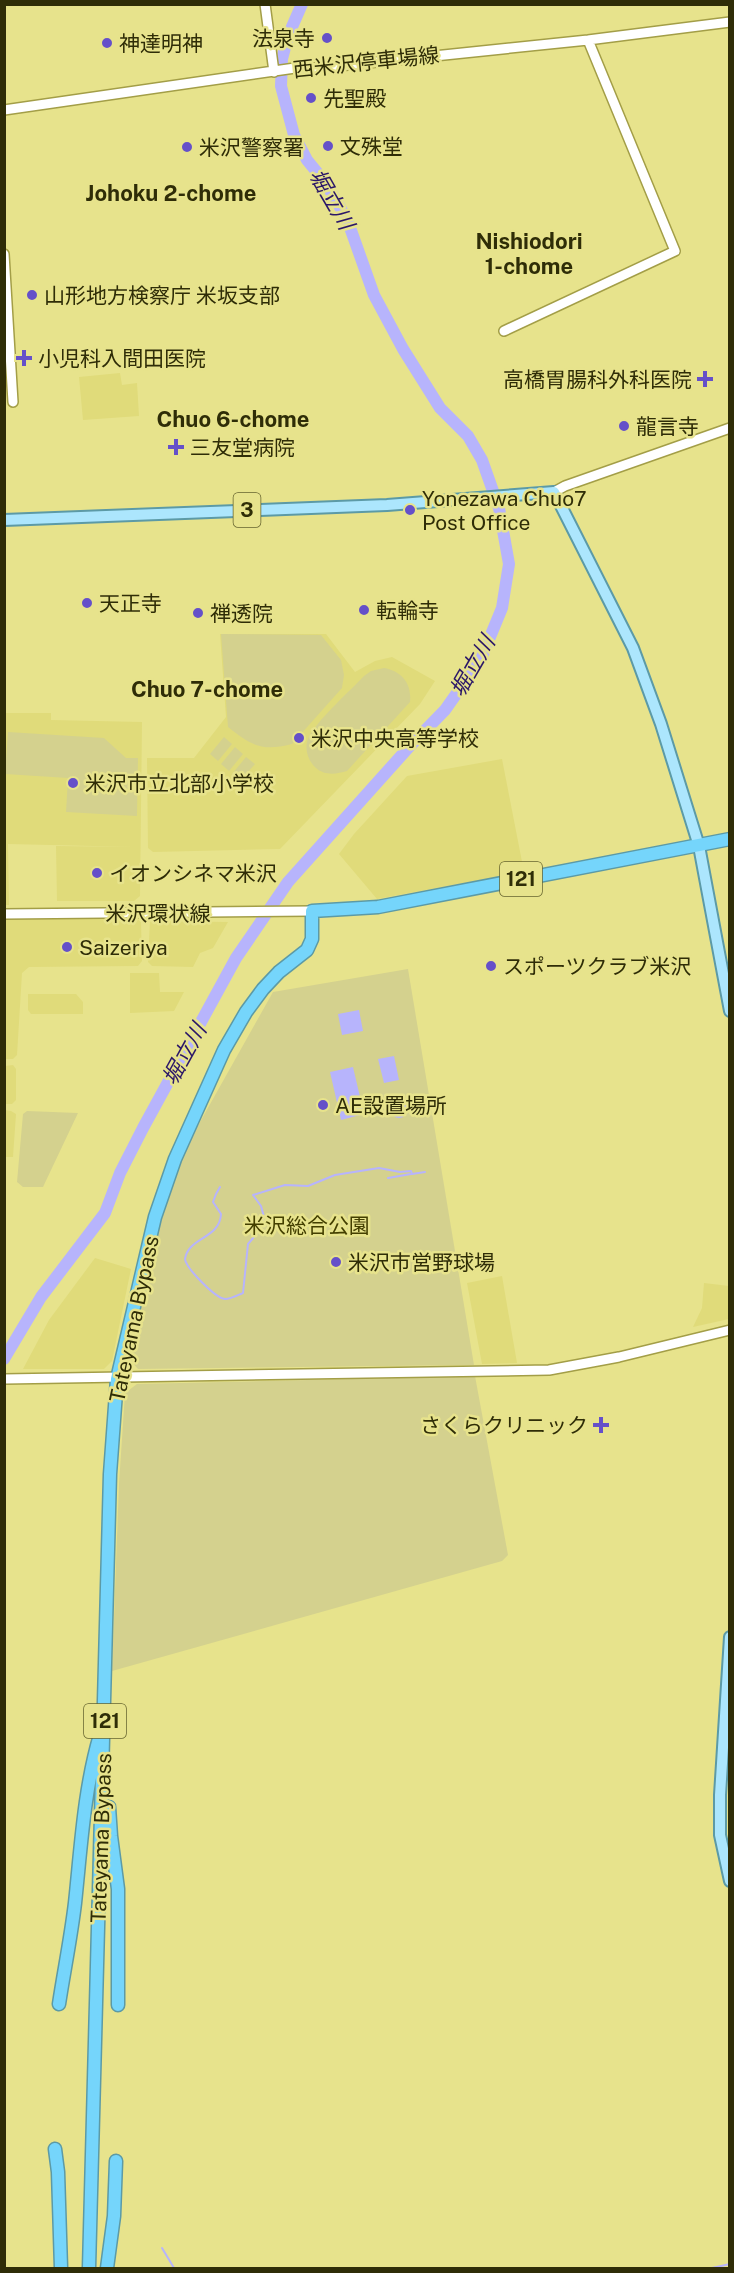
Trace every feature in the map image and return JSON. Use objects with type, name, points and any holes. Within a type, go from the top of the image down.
[{"type":"highway","name":"121","points":[[312,911],[378,907],[729,839]]},
{"type":"highway","name":"Tateyama Bypass","points":[[89,2268],[110,1474],[117,1379],[155,1217],[175,1159],[224,1050],[246,1012],[279,972],[308,950],[312,939],[312,911]]},
{"type":"highway","points":[[59,2004],[93,1757],[105,1716]]},
{"type":"highway","points":[[105,1716],[111,1836],[118,1889],[118,2005]]},
{"type":"highway","points":[[55,2149],[58,2172],[61,2268]]},
{"type":"highway","points":[[107,2268],[114,2216],[116,2161]]},
{"type":"main road","name":"3","points":[[4,520],[387,505],[554,492]]},
{"type":"main road","points":[[554,492],[633,648],[662,724],[699,846],[729,1011]]},
{"type":"main road","points":[[729,1637],[720,1795],[720,1835],[729,1881]]},
{"type":"street","points":[[265,4],[275,71]]},
{"type":"street","name":"西米沢停車場線","points":[[4,110],[295,68],[319,68],[588,40],[729,22]]},
{"type":"street","points":[[504,331],[675,251],[588,40]]},
{"type":"street","points":[[4,254],[13,402]]},
{"type":"street","points":[[554,492],[565,486],[729,428]]},
{"type":"street","name":"米沢環状線","points":[[4,914],[312,911]]},
{"type":"street","points":[[9,1379],[549,1370],[619,1357],[729,1330]]},
{"type":"shaded area","points":[[120,373],[122,385],[137,383],[139,416],[83,420],[79,377]]},
{"type":"shaded area","name":"米沢中央高等学校","points":[[220,634],[326,634],[355,672],[375,661],[392,657],[435,681],[420,704],[280,849],[153,852],[148,848],[147,758],[194,758],[226,717]]},
{"type":"shaded area","name":"米沢市立北部小学校","points":[[5,713],[51,713],[51,720],[142,722],[140,896],[134,901],[57,901],[56,846],[136,847],[8,844],[9,905],[5,905]]},
{"type":"shaded area","points":[[502,759],[524,872],[377,899],[339,854],[354,834],[407,776]]},
{"type":"shaded area","points":[[136,917],[141,922],[142,961],[138,966],[29,967],[22,973],[17,1055],[13,1059],[5,1059],[4,919]]},
{"type":"shaded area","points":[[150,921],[228,922],[213,948],[200,953],[193,967],[152,966],[148,962]]},
{"type":"shaded area","points":[[130,973],[159,973],[160,992],[184,992],[174,1011],[130,1013]]},
{"type":"shaded area","points":[[28,994],[76,994],[83,1002],[83,1014],[31,1014],[28,1010]]},
{"type":"shaded area","points":[[359,1010],[363,1031],[342,1035],[338,1014]]},
{"type":"shaded area","points":[[394,1056],[399,1080],[384,1083],[378,1059]]},
{"type":"shaded area","points":[[13,1065],[16,1069],[16,1100],[12,1104],[5,1104],[5,1066]]},
{"type":"shaded area","points":[[353,1067],[364,1114],[341,1120],[330,1072]]},
{"type":"shaded area","points":[[399,1102],[407,1110],[399,1118],[391,1110]]},
{"type":"shaded area","points":[[5,1110],[16,1114],[13,1157],[5,1157]]},
{"type":"shaded area","points":[[95,1258],[131,1269],[112,1361],[104,1369],[23,1369],[49,1320]]},
{"type":"shaded area","points":[[502,1276],[517,1363],[482,1364],[467,1283]]},
{"type":"shaded area","points":[[704,1283],[729,1286],[729,1319],[693,1327],[702,1308]]},
{"type":"green space","points":[[221,634],[321,635],[341,660],[344,675],[342,688],[292,744],[264,747],[250,742],[228,727]]},
{"type":"green space","points":[[384,668],[401,675],[409,690],[410,702],[347,771],[331,774],[320,771],[307,755],[307,743],[312,732],[364,676],[371,671]]},
{"type":"green space","points":[[8,732],[104,738],[126,758],[138,758],[137,816],[66,812],[68,778],[5,774]]},
{"type":"green space","points":[[224,737],[232,744],[218,761],[210,754]]},
{"type":"green space","points":[[235,747],[243,754],[229,771],[221,764]]},
{"type":"green space","points":[[246,757],[255,764],[240,781],[232,774]]},
{"type":"green space","name":"米沢総合公園","points":[[408,969],[474,1365],[138,1369],[130,1360],[151,1259],[177,1163],[273,992]]},
{"type":"green space","points":[[27,1111],[78,1113],[43,1187],[23,1187],[17,1182],[23,1114]]},
{"type":"green space","points":[[475,1376],[508,1555],[502,1561],[112,1671],[125,1393],[137,1384]]},
{"type":"waterway","name":"堀立川","points":[[4,1359],[41,1297],[105,1213],[120,1173],[143,1128],[236,958],[288,882],[445,710],[481,659],[502,608],[509,564],[499,508],[482,460],[468,436],[440,408],[403,349],[374,295],[347,219],[325,182],[307,160],[294,135],[281,86],[282,59],[288,36],[302,4]]},
{"type":"waterway","points":[[220,1187],[213,1202],[221,1214],[219,1222],[210,1233],[192,1246],[185,1259],[190,1269],[202,1282],[215,1294],[225,1299],[243,1293],[248,1244],[264,1217],[261,1206],[253,1195],[285,1185],[308,1186],[335,1175],[379,1168],[400,1172],[411,1171],[412,1174],[425,1172]]},
{"type":"waterway","points":[[388,1178],[411,1174]]},
{"type":"waterway","points":[[162,2248],[174,2268]]},
{"type":"waterway","points":[[712,2268],[730,2264]]},
{"type":"place","name":"法泉寺","points":[[327,38]]},
{"type":"place","name":"神達明神","points":[[107,43]]},
{"type":"place","name":"先聖殿","points":[[311,98]]},
{"type":"place","name":"文殊堂","points":[[328,146]]},
{"type":"place","name":"米沢警察署","points":[[187,147]]},
{"type":"place","name":"山形地方検察庁 米坂支部","points":[[32,295]]},
{"type":"place","name":"小児科入間田医院","points":[[24,358]]},
{"type":"place","name":"高橋胃腸科外科医院","points":[[705,379]]},
{"type":"place","name":"龍言寺","points":[[624,426]]},
{"type":"place","name":"三友堂病院","points":[[176,447]]},
{"type":"place","name":"Yonezawa Chuo7 Post Office","points":[[410,510]]},
{"type":"place","name":"天正寺","points":[[87,603]]},
{"type":"place","name":"転輪寺","points":[[364,610]]},
{"type":"place","name":"禅透院","points":[[198,613]]},
{"type":"place","name":"米沢中央高等学校","points":[[299,738]]},
{"type":"place","name":"米沢市立北部小学校","points":[[73,783]]},
{"type":"place","name":"イオンシネマ米沢","points":[[97,873]]},
{"type":"place","name":"Saizeriya","points":[[67,947]]},
{"type":"place","name":"スポーツクラブ米沢","points":[[491,966]]},
{"type":"place","name":"AE設置場所","points":[[323,1105]]},
{"type":"place","name":"米沢市営野球場","points":[[336,1262]]},
{"type":"place","name":"さくらクリニック","points":[[601,1425]]},
{"type":"district","name":"Johoku 2-chome","points":[[171,193]]},
{"type":"district","name":"Nishiodori 1-chome","points":[[529,254]]},
{"type":"district","name":"Chuo 6-chome","points":[[233,419]]},
{"type":"district","name":"Chuo 7-chome","points":[[207,689]]}]
